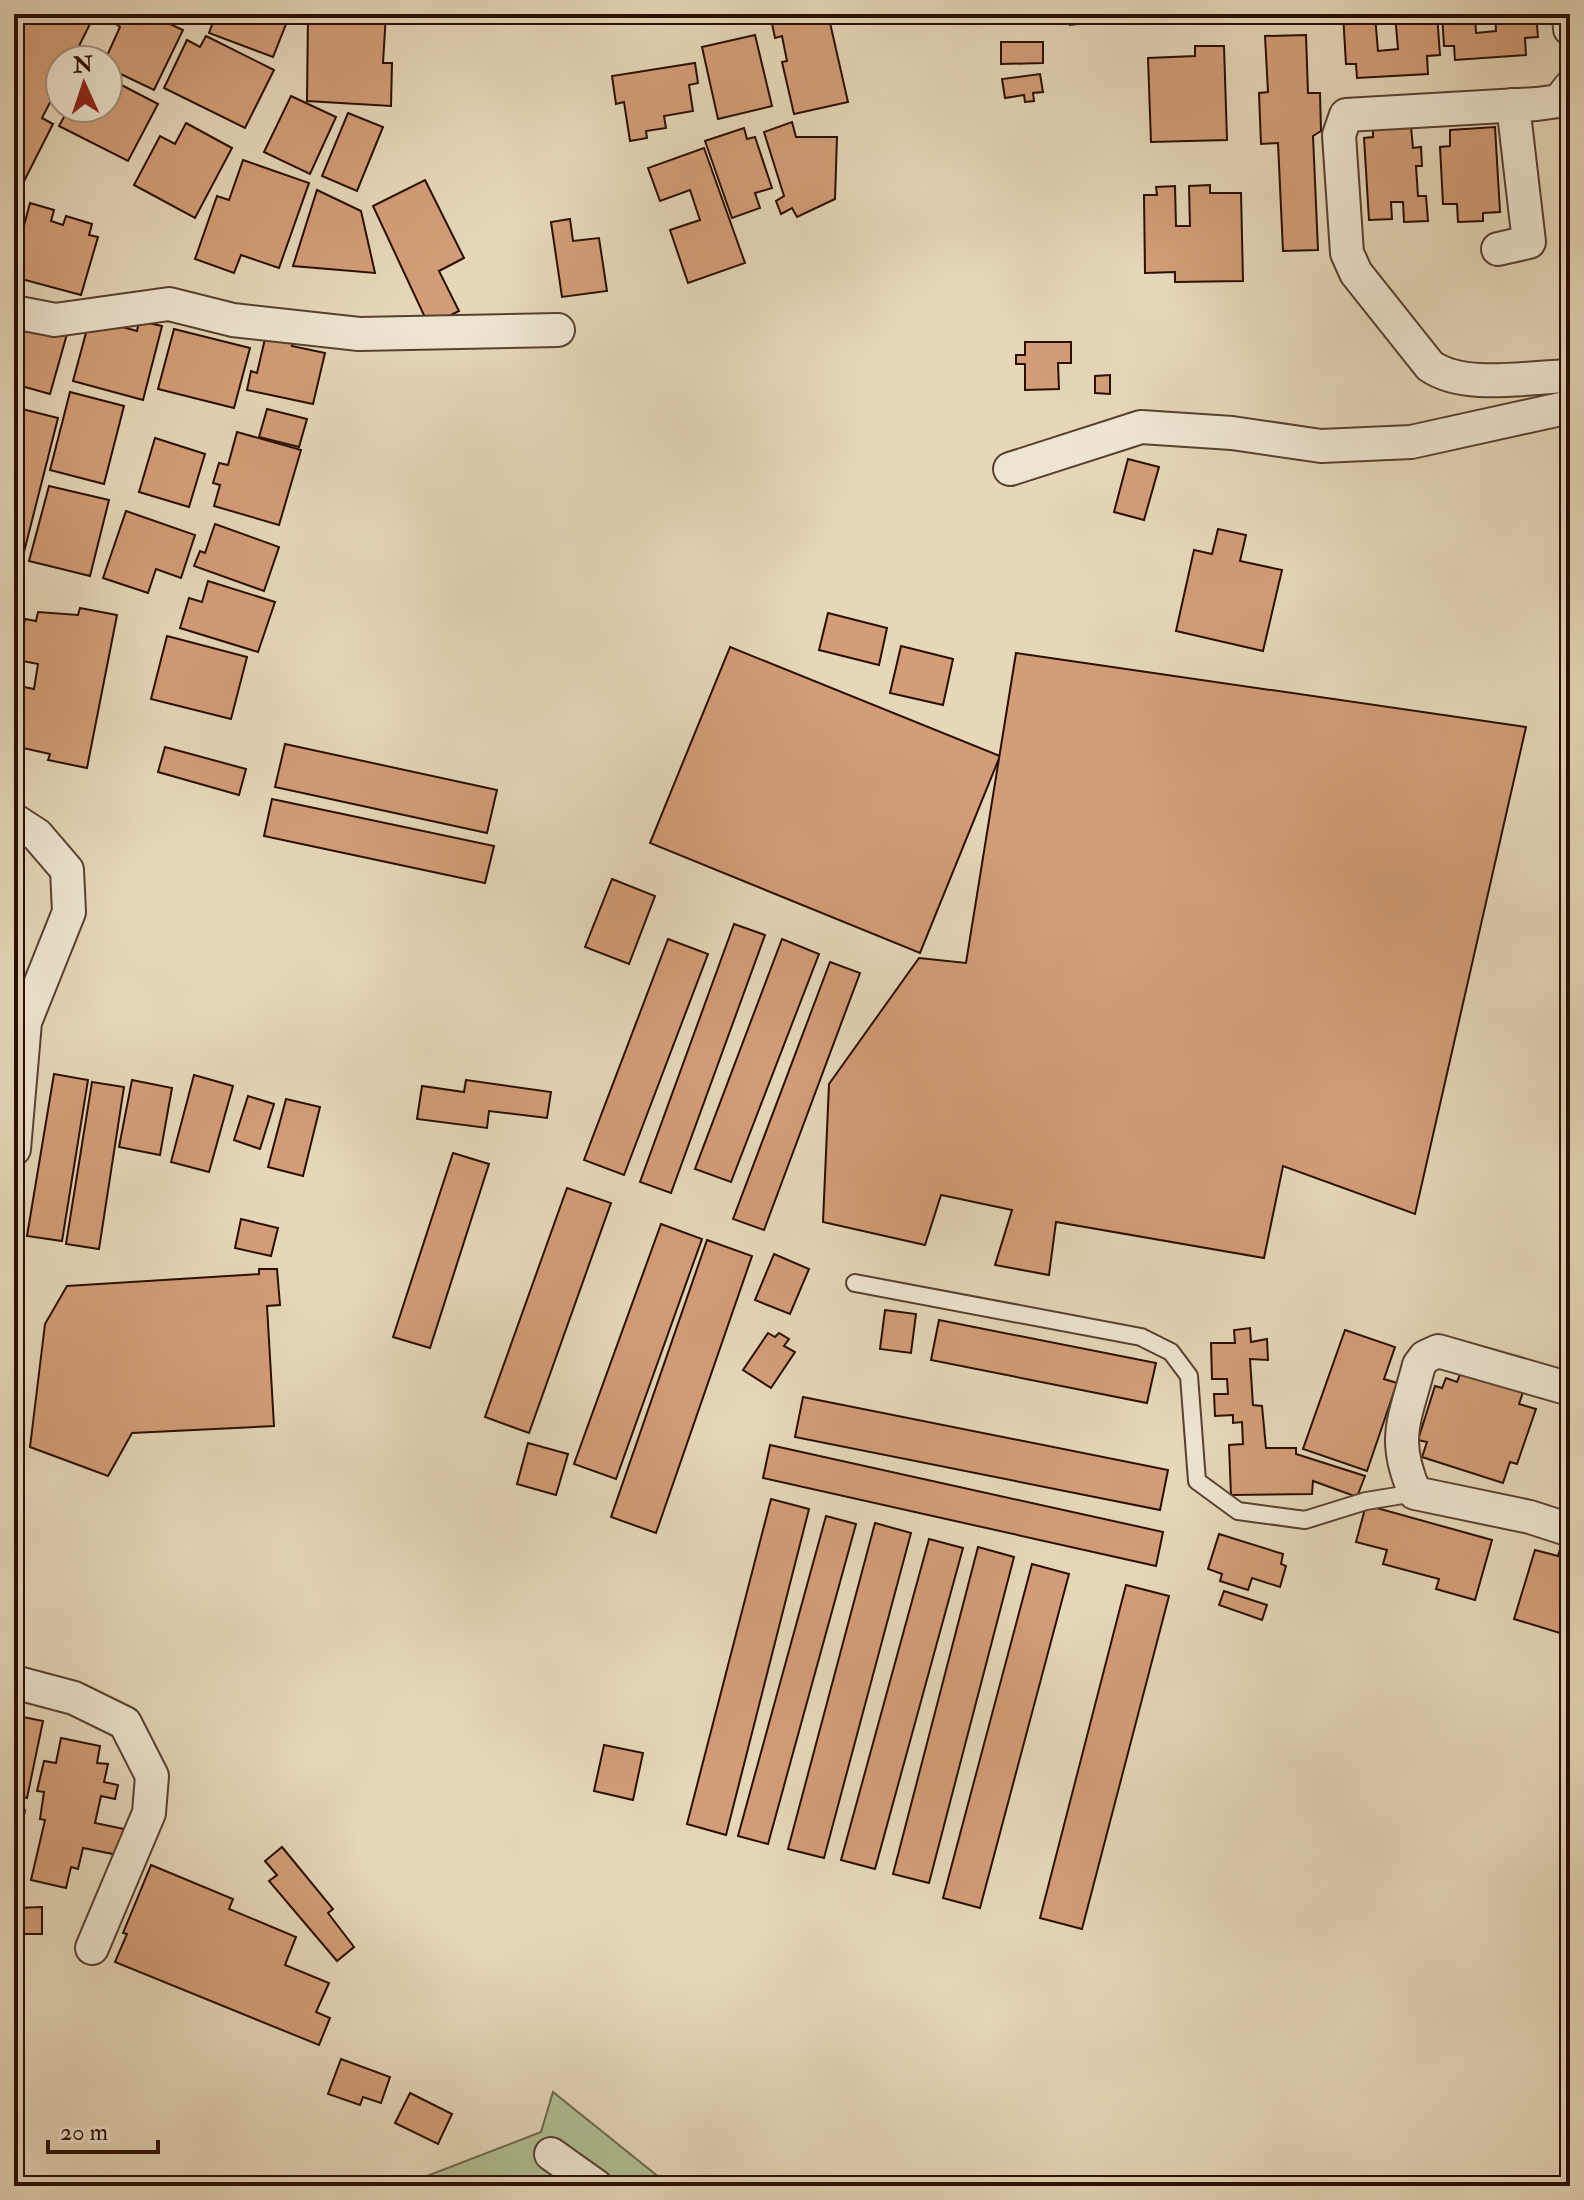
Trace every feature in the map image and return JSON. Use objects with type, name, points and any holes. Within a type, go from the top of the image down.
[{"type":"street","points":[[1569,14],[1570,29]]},
{"type":"street","points":[[1570,87],[1559,101],[1346,115],[1339,135],[1347,253],[1356,273],[1430,366],[1445,376],[1463,380],[1570,376]]},
{"type":"street","points":[[1498,249],[1529,242],[1513,105]]},
{"type":"street","points":[[14,312],[55,320],[169,304],[233,320],[359,334],[558,330]]},
{"type":"street","points":[[1010,469],[1141,427],[1232,433],[1321,446],[1351,445],[1411,442],[1570,407]]},
{"type":"street","points":[[14,820],[37,835],[67,870],[69,912],[25,1022],[14,1149]]},
{"type":"street","points":[[1570,1389],[1438,1351],[1425,1357],[1419,1365],[1399,1444],[1401,1463],[1415,1493],[1530,1517],[1570,1530]]},
{"type":"street","points":[[14,1682],[74,1698],[125,1723],[152,1776],[149,1813],[92,1948]]},
{"type":"street","points":[[551,2154],[596,2186]]},
{"type":"lane","points":[[855,1283],[1126,1334],[1171,1352],[1189,1376],[1197,1481],[1238,1511],[1305,1520],[1366,1501],[1415,1493]]},
{"type":"green space","points":[[553,2092],[670,2186],[401,2186],[541,2132]]},
{"type":"building","points":[[14,14],[95,14],[80,44],[44,44],[42,118],[44,124],[53,124],[14,201]]},
{"type":"building","points":[[121,14],[148,14],[183,30],[154,90],[124,76],[124,44],[112,44],[120,27],[116,24]]},
{"type":"building","points":[[216,14],[290,14],[273,57],[209,33]]},
{"type":"building","points":[[308,14],[386,14],[383,63],[392,63],[391,106],[307,101]]},
{"type":"building","points":[[770,14],[828,14],[848,102],[794,114],[782,62],[787,61],[782,36],[775,38]]},
{"type":"building","points":[[1068,14],[1143,14],[1143,16],[1070,25]]},
{"type":"building","points":[[1157,14],[1251,14],[1251,15],[1157,21]]},
{"type":"building","points":[[1261,14],[1334,14],[1334,16],[1261,22]]},
{"type":"building","points":[[1343,14],[1375,16],[1378,51],[1398,49],[1395,14],[1437,14],[1440,55],[1427,56],[1428,74],[1357,78],[1356,64],[1346,64]]},
{"type":"building","points":[[1442,14],[1475,14],[1476,33],[1496,31],[1495,14],[1536,14],[1538,37],[1525,38],[1526,55],[1455,60],[1454,46],[1444,46]]},
{"type":"building","points":[[755,35],[772,106],[718,119],[702,47]]},
{"type":"building","points":[[1306,35],[1308,93],[1320,93],[1321,131],[1313,136],[1318,250],[1283,251],[1278,143],[1261,144],[1259,93],[1268,92],[1265,36]]},
{"type":"building","points":[[206,36],[274,70],[245,128],[164,88],[187,40],[200,47]]},
{"type":"building","points":[[1001,42],[1043,42],[1043,63],[1001,64]]},
{"type":"building","points":[[1195,46],[1224,46],[1227,140],[1151,142],[1148,58],[1195,56]]},
{"type":"building","points":[[695,63],[698,83],[689,85],[693,111],[664,116],[666,128],[646,131],[647,138],[630,141],[624,102],[616,104],[612,76]]},
{"type":"building","points":[[1040,74],[1043,92],[1033,93],[1034,101],[1025,102],[1024,95],[1005,98],[1002,79]]},
{"type":"building","points":[[124,86],[158,104],[128,161],[59,126],[124,124]]},
{"type":"building","points":[[291,96],[336,117],[310,174],[264,152]]},
{"type":"building","points":[[348,113],[383,127],[357,191],[322,176]]},
{"type":"building","points":[[792,122],[796,137],[837,137],[835,199],[797,217],[792,208],[781,214],[776,201],[784,196],[764,132]]},
{"type":"building","points":[[186,123],[232,148],[195,218],[134,185],[160,136],[175,144]]},
{"type":"building","points":[[1411,127],[1413,148],[1421,147],[1422,166],[1416,166],[1418,196],[1426,196],[1428,221],[1404,222],[1403,202],[1391,202],[1392,219],[1369,220],[1364,138],[1373,137],[1373,129]]},
{"type":"building","points":[[1495,127],[1500,212],[1483,213],[1483,221],[1458,222],[1457,204],[1443,204],[1440,147],[1450,146],[1450,130]]},
{"type":"building","points":[[744,128],[747,139],[755,137],[772,188],[755,193],[760,208],[732,218],[705,141]]},
{"type":"building","points":[[704,148],[745,263],[688,283],[670,230],[700,220],[690,190],[660,201],[648,168]]},
{"type":"building","points":[[243,160],[309,183],[279,268],[241,255],[234,273],[195,259],[217,196],[229,200]]},
{"type":"building","points":[[425,180],[464,258],[439,271],[459,311],[429,326],[373,206]]},
{"type":"building","points":[[1210,185],[1210,193],[1241,193],[1243,281],[1175,282],[1175,272],[1145,273],[1144,195],[1157,195],[1156,187],[1175,186],[1176,226],[1190,226],[1189,186]]},
{"type":"building","points":[[317,190],[361,211],[375,273],[293,266]]},
{"type":"building","points":[[30,203],[54,210],[51,221],[63,225],[66,216],[92,224],[89,235],[98,237],[81,295],[14,277],[14,263]]},
{"type":"building","points":[[570,219],[573,241],[599,238],[607,291],[562,297],[551,222]]},
{"type":"building","points":[[90,318],[137,331],[139,321],[162,326],[143,400],[73,381]]},
{"type":"building","points":[[14,322],[67,334],[50,394],[14,384]]},
{"type":"building","points":[[174,329],[250,348],[234,408],[158,389]]},
{"type":"building","points":[[267,330],[294,336],[292,346],[325,353],[313,404],[247,390],[251,371],[257,373]]},
{"type":"building","points":[[1025,342],[1071,342],[1071,363],[1058,363],[1059,389],[1025,390],[1025,364],[1016,364],[1016,355],[1025,355]]},
{"type":"building","points":[[1110,375],[1110,394],[1095,393],[1095,376]]},
{"type":"building","points":[[70,392],[124,406],[104,484],[50,470]]},
{"type":"building","points":[[14,407],[58,418],[24,552],[14,549]]},
{"type":"building","points":[[267,409],[307,419],[299,447],[259,437]]},
{"type":"building","points":[[237,432],[301,450],[279,525],[214,506],[220,485],[213,483],[219,463],[228,465]]},
{"type":"building","points":[[155,438],[205,454],[189,507],[139,492]]},
{"type":"building","points":[[1128,459],[1159,467],[1144,520],[1114,512]]},
{"type":"building","points":[[49,486],[109,500],[90,576],[29,561]]},
{"type":"building","points":[[126,511],[195,535],[181,578],[156,569],[148,593],[103,578]]},
{"type":"building","points":[[215,524],[279,547],[264,591],[194,566],[200,551],[205,553]]},
{"type":"building","points":[[1218,529],[1246,535],[1240,561],[1282,570],[1263,651],[1176,631],[1194,550],[1212,554]]},
{"type":"building","points":[[208,581],[275,602],[258,652],[180,628],[189,598],[202,602]]},
{"type":"building","points":[[80,608],[117,615],[87,768],[48,760],[50,754],[14,746],[14,685],[34,689],[38,664],[17,660],[25,619],[36,621],[38,612],[78,615]]},
{"type":"building","points":[[828,613],[887,628],[879,665],[819,650]]},
{"type":"building","points":[[167,636],[247,657],[231,719],[151,699]]},
{"type":"building","points":[[901,646],[953,659],[943,705],[890,693]]},
{"type":"building","points":[[730,647],[1000,756],[920,953],[650,843]]},
{"type":"building","points":[[1016,653],[1526,727],[1415,1214],[1283,1166],[1264,1258],[1056,1222],[1049,1275],[995,1265],[1012,1210],[941,1195],[925,1245],[823,1222],[829,1084],[919,958],[966,963]]},
{"type":"building","points":[[285,744],[497,790],[487,833],[275,787]]},
{"type":"building","points":[[165,747],[246,769],[239,795],[158,772]]},
{"type":"building","points":[[272,799],[494,846],[485,883],[264,836]]},
{"type":"building","points":[[612,879],[655,896],[629,964],[585,947]]},
{"type":"building","points":[[734,924],[765,935],[671,1193],[640,1182]]},
{"type":"building","points":[[668,939],[708,954],[624,1175],[584,1160]]},
{"type":"building","points":[[782,939],[819,954],[731,1182],[695,1169]]},
{"type":"building","points":[[830,962],[860,973],[764,1230],[733,1219]]},
{"type":"building","points":[[54,1074],[88,1080],[62,1241],[27,1236]]},
{"type":"building","points":[[194,1075],[233,1086],[209,1172],[171,1162]]},
{"type":"building","points":[[132,1080],[172,1088],[160,1155],[119,1147]]},
{"type":"building","points":[[466,1080],[551,1092],[547,1118],[489,1111],[487,1128],[417,1119],[422,1086],[464,1092]]},
{"type":"building","points":[[92,1082],[124,1087],[99,1249],[66,1244]]},
{"type":"building","points":[[248,1096],[274,1104],[260,1149],[234,1140]]},
{"type":"building","points":[[286,1099],[320,1107],[303,1176],[268,1167]]},
{"type":"building","points":[[453,1153],[489,1164],[430,1348],[393,1337]]},
{"type":"building","points":[[567,1188],[611,1203],[529,1433],[485,1417]]},
{"type":"building","points":[[241,1219],[278,1228],[271,1256],[235,1248]]},
{"type":"building","points":[[661,1224],[702,1239],[616,1479],[574,1464]]},
{"type":"building","points":[[707,1240],[752,1256],[656,1533],[611,1517]]},
{"type":"building","points":[[774,1254],[809,1269],[790,1314],[755,1300]]},
{"type":"building","points":[[259,1269],[277,1269],[280,1305],[267,1306],[274,1426],[132,1433],[108,1476],[30,1447],[45,1324],[67,1286],[259,1274]]},
{"type":"building","points":[[885,1310],[916,1314],[911,1353],[880,1349]]},
{"type":"building","points":[[939,1320],[1156,1363],[1147,1403],[931,1360]]},
{"type":"building","points":[[1250,1328],[1251,1342],[1267,1339],[1268,1360],[1250,1359],[1253,1405],[1262,1406],[1266,1448],[1296,1448],[1296,1454],[1365,1476],[1357,1497],[1313,1481],[1312,1494],[1231,1495],[1229,1445],[1243,1444],[1242,1422],[1233,1423],[1233,1415],[1215,1416],[1214,1394],[1228,1394],[1227,1379],[1212,1379],[1211,1343],[1235,1343],[1234,1330]]},
{"type":"building","points":[[1345,1330],[1395,1347],[1384,1379],[1397,1383],[1367,1471],[1303,1449]]},
{"type":"building","points":[[768,1333],[775,1337],[779,1333],[789,1339],[784,1346],[795,1352],[771,1388],[743,1370]]},
{"type":"building","points":[[1461,1372],[1523,1392],[1519,1404],[1536,1409],[1517,1464],[1510,1462],[1503,1483],[1422,1457],[1427,1442],[1418,1440],[1435,1386],[1442,1388],[1446,1378],[1457,1382]]},
{"type":"building","points":[[803,1397],[1168,1470],[1160,1510],[795,1437]]},
{"type":"building","points":[[528,1443],[568,1454],[556,1495],[517,1484]]},
{"type":"building","points":[[770,1445],[1163,1532],[1156,1566],[763,1478]]},
{"type":"building","points":[[1570,1450],[1570,1500],[1564,1498],[1569,1482],[1561,1479]]},
{"type":"building","points":[[771,1499],[809,1509],[726,1835],[687,1824]]},
{"type":"building","points":[[1366,1505],[1492,1540],[1475,1600],[1436,1589],[1439,1579],[1383,1564],[1387,1550],[1356,1542]]},
{"type":"building","points":[[826,1516],[856,1524],[768,1844],[738,1836]]},
{"type":"building","points":[[875,1523],[911,1533],[824,1858],[788,1849]]},
{"type":"building","points":[[1219,1534],[1283,1554],[1281,1564],[1286,1566],[1280,1587],[1252,1578],[1248,1590],[1220,1581],[1222,1574],[1208,1569]]},
{"type":"building","points":[[929,1539],[963,1548],[875,1869],[841,1860]]},
{"type":"building","points":[[978,1547],[1014,1557],[929,1883],[893,1874]]},
{"type":"building","points":[[1560,1549],[1570,1552],[1570,1597],[1560,1633],[1514,1619],[1535,1550],[1558,1556]]},
{"type":"building","points":[[1032,1564],[1069,1574],[980,1908],[943,1898]]},
{"type":"building","points":[[1126,1585],[1169,1596],[1082,1929],[1040,1918]]},
{"type":"building","points":[[1224,1591],[1267,1605],[1262,1620],[1219,1605]]},
{"type":"building","points":[[18,1716],[43,1721],[27,1798],[14,1795]]},
{"type":"building","points":[[61,1738],[100,1746],[97,1763],[108,1764],[104,1782],[118,1785],[115,1799],[101,1796],[95,1823],[129,1830],[123,1856],[83,1848],[78,1869],[71,1867],[66,1888],[31,1880],[45,1820],[40,1819],[44,1792],[37,1791],[44,1761],[56,1763]]},
{"type":"building","points":[[604,1745],[643,1753],[633,1800],[594,1791]]},
{"type":"building","points":[[14,1808],[25,1810],[20,1836],[24,1837],[14,1889]]},
{"type":"building","points":[[282,1847],[333,1909],[328,1913],[354,1947],[337,1961],[269,1881],[277,1875],[265,1861]]},
{"type":"building","points":[[151,1865],[233,1899],[229,1909],[296,1937],[285,1965],[329,1983],[316,2012],[330,2018],[319,2045],[115,1962],[127,1934],[123,1933]]},
{"type":"building","points":[[42,1907],[42,1934],[16,1934],[16,1908]]},
{"type":"building","points":[[341,2059],[390,2077],[381,2103],[363,2097],[360,2105],[328,2094]]},
{"type":"building","points":[[410,2093],[452,2114],[438,2144],[395,2123]]}]
